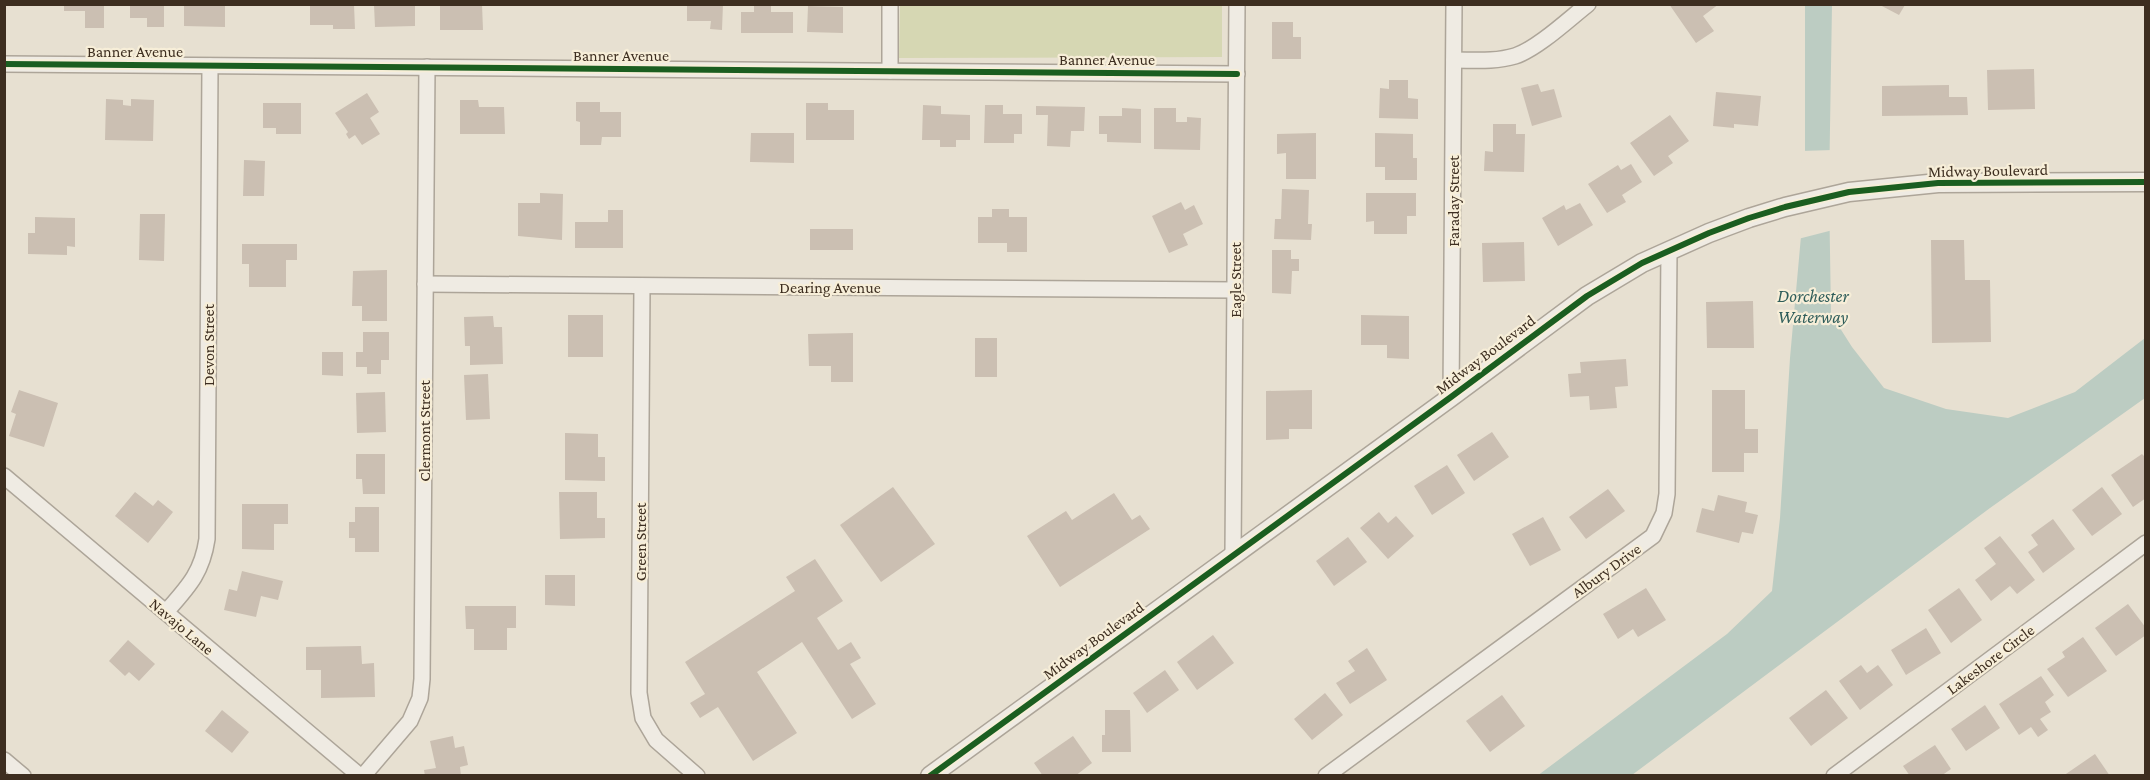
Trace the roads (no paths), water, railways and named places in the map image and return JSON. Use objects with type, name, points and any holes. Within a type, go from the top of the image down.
[{"type":"street","points":[[890,4],[890,71]]},
{"type":"street","name":"Eagle Street","points":[[1233,555],[1237,4]]},
{"type":"street","name":"Faraday Street","points":[[1451,397],[1454,4]]},
{"type":"street","points":[[1454,60],[1491,60],[1516,56],[1533,47],[1588,4]]},
{"type":"street","name":"Banner Avenue","points":[[4,64],[1236,74]]},
{"type":"street","name":"Devon Street","points":[[166,612],[193,581],[204,558],[207,539],[210,66]]},
{"type":"street","name":"Clermont Street","points":[[361,776],[410,721],[420,698],[422,679],[427,67]]},
{"type":"street","name":"Midway Boulevard","points":[[930,776],[1587,296],[1642,263],[1709,233],[1785,207],[1849,192],[1938,183],[2145,182]]},
{"type":"street","name":"Albury Drive","points":[[1326,776],[1653,536],[1664,513],[1667,494],[1669,250]]},
{"type":"street","name":"Dearing Avenue","points":[[425,284],[1235,290]]},
{"type":"street","name":"Green Street","points":[[642,286],[639,693],[643,718],[656,740],[697,776]]},
{"type":"street","name":"Navajo Lane","points":[[4,476],[361,776]]},
{"type":"street","name":"Lakeshore Circle","points":[[1834,776],[2145,543]]},
{"type":"street","points":[[4,760],[23,776]]},
{"type":"water","name":"Dorchester Waterway","points":[[1805,5],[1832,5],[1829,189],[1831,314],[1852,347],[1884,388],[1946,409],[2008,418],[2075,392],[2145,338],[2145,398],[1990,508],[1632,775],[1537,776],[1727,634],[1772,591],[1780,518],[1790,358],[1805,192]]}]
